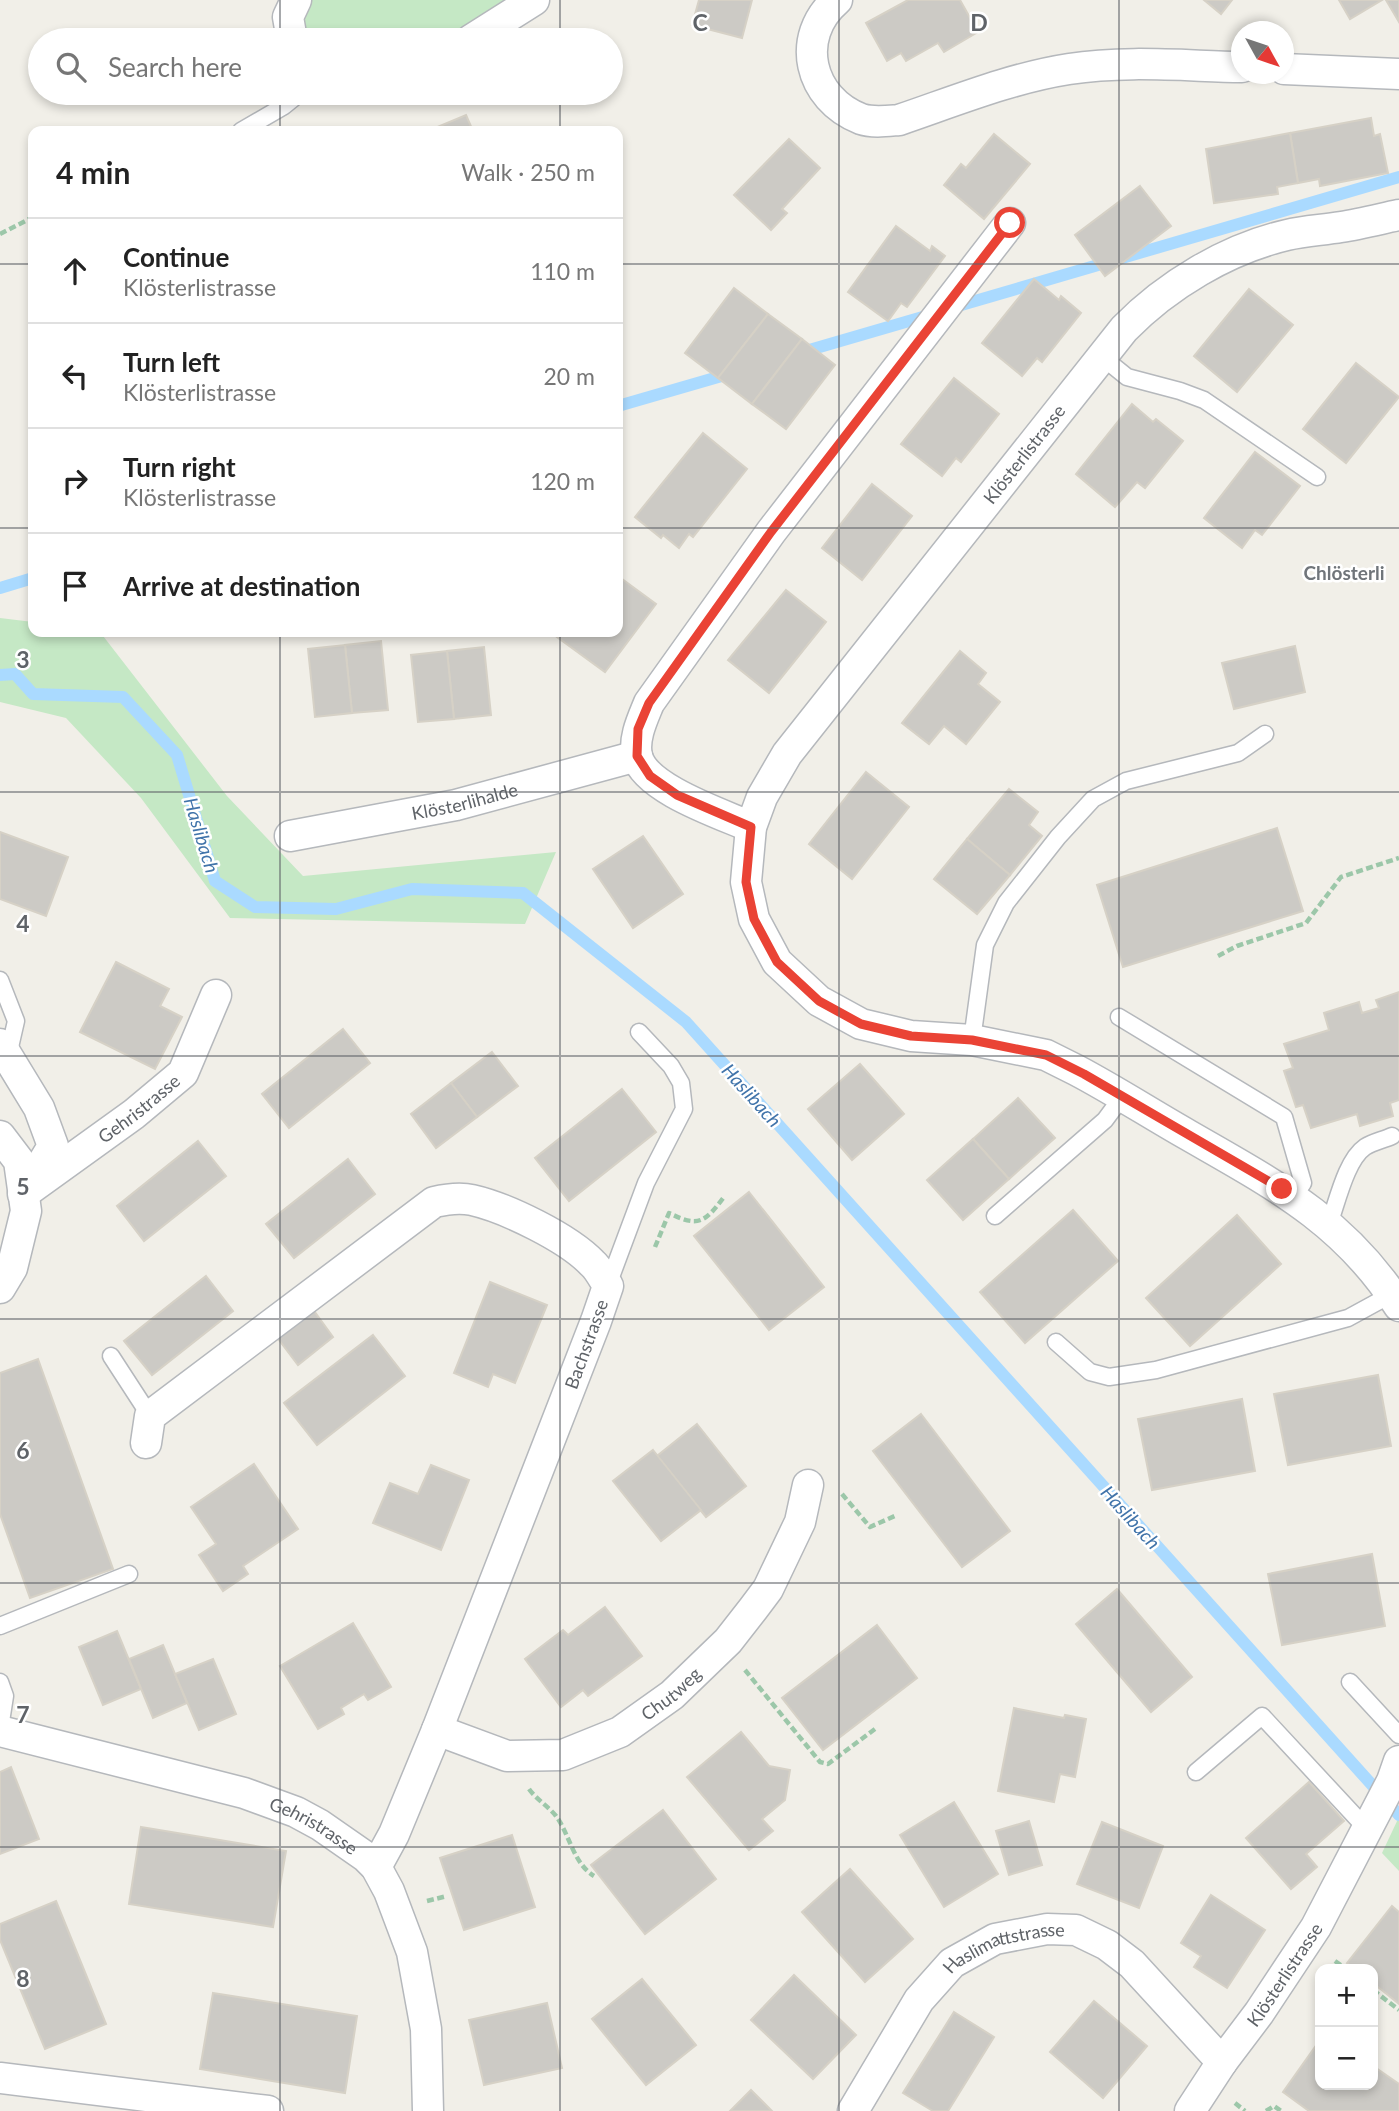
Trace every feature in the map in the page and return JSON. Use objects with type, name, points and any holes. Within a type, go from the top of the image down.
[{"type":"street","points":[[290,28],[288,17],[296,0]]},
{"type":"street","points":[[490,28],[534,0]]},
{"type":"street","points":[[828,3],[814,39],[811,57],[813,73],[829,98],[862,120],[899,120],[1020,80],[1070,69],[1134,64],[1231,67]]},
{"type":"street","points":[[1294,69],[1399,74]]},
{"type":"street","name":"Klösterlistrasse","points":[[1395,1300],[1358,1253],[1329,1224],[1293,1197],[1046,1055],[972,1040],[911,1036],[861,1024],[819,1001],[777,962],[754,919],[746,882],[751,827],[762,797],[793,745],[1101,356],[1141,312],[1190,277],[1258,244],[1288,235],[1399,215]]},
{"type":"street","points":[[751,827],[677,795],[650,776],[637,756],[638,729],[649,703],[701,628],[856,420],[1010,223]]},
{"type":"street","name":"Klösterlihalde","points":[[290,836],[456,805],[637,756]]},
{"type":"street","name":"Gehristrasse","points":[[23,1194],[134,1114],[183,1073],[216,995]]},
{"type":"street","points":[[4,1050],[39,1108],[53,1146],[23,1194]]},
{"type":"street","points":[[0,1136],[19,1161],[26,1211],[12,1268],[0,1288]]},
{"type":"street","name":"Bachstrasse","points":[[148,1429],[434,1202],[454,1198],[471,1200],[493,1206],[537,1227],[582,1253],[595,1265],[608,1286],[437,1730],[394,1834],[376,1867]]},
{"type":"street","name":"Chutweg","points":[[437,1730],[507,1756],[563,1755],[620,1732],[671,1695],[728,1641],[745,1620],[768,1589],[800,1522],[808,1485]]},
{"type":"street","name":"Gehristrasse","points":[[0,1729],[244,1793],[296,1812],[366,1857],[376,1867],[389,1891],[412,1952],[426,2029],[428,2111]]},
{"type":"street","name":"Klösterlistrasse","points":[[1190,2111],[1316,1927],[1399,1761]]},
{"type":"street","name":"Haslimattstrasse","points":[[853,2111],[919,2000],[952,1964],[995,1939],[1047,1929],[1076,1930],[1107,1945],[1132,1964],[1222,2062]]},
{"type":"street","points":[[0,2078],[93,2101],[268,2111]]},
{"type":"lane","points":[[250,126],[285,105]]},
{"type":"lane","points":[[1101,356],[1127,377],[1204,400],[1317,477]]},
{"type":"lane","points":[[972,1040],[985,945],[1006,903],[1058,837],[1093,799],[1126,780],[1238,753],[1265,734]]},
{"type":"lane","points":[[0,980],[16,1021],[4,1050]]},
{"type":"lane","points":[[1119,1017],[1284,1117],[1303,1184],[1293,1197]]},
{"type":"lane","points":[[608,1286],[646,1183],[684,1109],[681,1083],[671,1066],[639,1032]]},
{"type":"lane","points":[[995,1216],[1105,1120],[1122,1097]]},
{"type":"lane","points":[[1329,1224],[1354,1160],[1364,1148],[1392,1136]]},
{"type":"lane","points":[[1056,1342],[1090,1372],[1109,1377],[1156,1370],[1348,1318],[1395,1300]]},
{"type":"lane","points":[[111,1356],[148,1429]]},
{"type":"lane","points":[[0,1626],[129,1574]]},
{"type":"lane","points":[[0,1682],[5,1696],[0,1729]]},
{"type":"lane","points":[[1350,1682],[1399,1735]]},
{"type":"lane","points":[[1196,1772],[1262,1716],[1368,1826]]},
{"type":"path","points":[[0,234],[28,220]]},
{"type":"path","points":[[1218,956],[1237,946],[1306,923],[1341,877],[1399,858]]},
{"type":"path","points":[[654,1249],[669,1213],[691,1223],[700,1222],[724,1196]]},
{"type":"path","points":[[848,1501],[870,1527],[897,1515]]},
{"type":"path","points":[[747,1672],[820,1762],[828,1763],[875,1729]]},
{"type":"path","points":[[526,1785],[558,1819],[570,1846],[594,1876]]},
{"type":"path","points":[[1378,1994],[1399,2010]]},
{"type":"path","points":[[1266,2111],[1274,2106],[1281,2111]]},
{"type":"green space","points":[[305,0],[521,0],[473,28],[304,28],[302,6]]},
{"type":"green space","points":[[0,618],[28,621],[28,637],[104,637],[227,796],[303,876],[556,852],[525,924],[230,918],[141,798],[66,718],[0,702]]},
{"type":"green space","points":[[1399,1817],[1399,1871],[1382,1853]]},
{"type":"building","points":[[699,0],[752,0],[742,38],[692,25]]},
{"type":"building","points":[[908,0],[960,0],[978,32],[944,52],[938,43],[906,61],[901,53],[887,61],[866,23]]},
{"type":"building","points":[[1204,0],[1232,0],[1221,14]]},
{"type":"building","points":[[1339,0],[1382,0],[1350,19]]},
{"type":"building","points":[[1386,0],[1399,0],[1399,22]]},
{"type":"building","points":[[466,115],[471,126],[440,126]]},
{"type":"building","points":[[1371,118],[1374,136],[1380,134],[1388,173],[1320,186],[1319,179],[1298,183],[1290,133]]},
{"type":"building","points":[[1290,133],[1298,183],[1277,187],[1278,194],[1214,203],[1206,149]]},
{"type":"building","points":[[994,134],[1030,164],[984,219],[944,185],[961,164],[966,168]]},
{"type":"building","points":[[789,139],[820,168],[782,209],[787,213],[771,230],[734,195]]},
{"type":"building","points":[[1140,186],[1171,226],[1105,276],[1075,235]]},
{"type":"building","points":[[896,226],[930,251],[932,246],[945,256],[907,307],[901,303],[888,321],[848,292]]},
{"type":"building","points":[[1034,279],[1059,300],[1061,296],[1081,313],[1042,362],[1037,358],[1022,376],[982,343]]},
{"type":"building","points":[[734,288],[768,314],[718,378],[685,353]]},
{"type":"building","points":[[1249,289],[1293,325],[1237,392],[1194,356]]},
{"type":"building","points":[[768,314],[802,339],[752,404],[718,378]]},
{"type":"building","points":[[802,339],[835,365],[786,429],[752,404]]},
{"type":"building","points":[[1356,363],[1399,397],[1346,463],[1303,429]]},
{"type":"building","points":[[954,378],[999,414],[961,462],[956,458],[942,476],[901,444]]},
{"type":"building","points":[[1132,404],[1153,422],[1156,419],[1183,441],[1145,488],[1137,482],[1115,507],[1076,474]]},
{"type":"building","points":[[703,433],[747,469],[693,537],[689,534],[679,548],[663,535],[661,538],[635,517]]},
{"type":"building","points":[[1255,452],[1300,486],[1262,535],[1255,530],[1242,548],[1204,518]]},
{"type":"building","points":[[872,484],[912,516],[862,580],[822,548]]},
{"type":"building","points":[[623,580],[656,604],[605,672],[557,637],[623,637]]},
{"type":"building","points":[[786,590],[826,622],[769,693],[728,660]]},
{"type":"building","points":[[381,641],[388,710],[352,713],[345,645]]},
{"type":"building","points":[[345,645],[352,713],[315,717],[308,649]]},
{"type":"building","points":[[1295,646],[1305,692],[1234,709],[1222,663]]},
{"type":"building","points":[[484,647],[491,715],[454,719],[447,651]]},
{"type":"building","points":[[447,651],[454,719],[418,722],[411,655]]},
{"type":"building","points":[[960,651],[986,673],[978,684],[1000,702],[966,744],[944,726],[929,744],[902,723]]},
{"type":"building","points":[[866,772],[909,807],[852,879],[809,844]]},
{"type":"building","points":[[1009,789],[1038,812],[1029,825],[1042,836],[1010,875],[967,839]]},
{"type":"building","points":[[1277,828],[1303,911],[1123,967],[1097,885]]},
{"type":"building","points":[[0,832],[68,857],[46,916],[0,899]]},
{"type":"building","points":[[643,836],[683,894],[633,928],[593,869]]},
{"type":"building","points":[[967,839],[1010,875],[977,914],[934,879]]},
{"type":"building","points":[[116,962],[169,989],[160,1006],[182,1017],[155,1069],[80,1032]]},
{"type":"building","points":[[1399,992],[1399,1100],[1390,1103],[1393,1116],[1360,1126],[1357,1114],[1311,1128],[1303,1105],[1296,1107],[1284,1071],[1293,1068],[1284,1044],[1329,1030],[1324,1013],[1359,1002],[1362,1013],[1379,1008],[1376,1000]]},
{"type":"building","points":[[343,1029],[370,1063],[289,1128],[262,1094]]},
{"type":"building","points":[[492,1052],[518,1086],[477,1117],[451,1083]]},
{"type":"building","points":[[860,1064],[904,1114],[852,1160],[808,1109]]},
{"type":"building","points":[[451,1083],[477,1117],[436,1148],[411,1114]]},
{"type":"building","points":[[622,1089],[656,1132],[569,1201],[535,1158]]},
{"type":"building","points":[[1018,1098],[1055,1138],[1009,1179],[973,1139]]},
{"type":"building","points":[[973,1139],[1009,1179],[963,1220],[927,1180]]},
{"type":"building","points":[[198,1141],[226,1176],[144,1241],[117,1206]]},
{"type":"building","points":[[348,1159],[375,1194],[294,1258],[266,1224]]},
{"type":"building","points":[[749,1192],[824,1287],[769,1330],[694,1236]]},
{"type":"building","points":[[1073,1210],[1118,1261],[1025,1343],[980,1292]]},
{"type":"building","points":[[1237,1215],[1281,1264],[1190,1346],[1146,1298]]},
{"type":"building","points":[[206,1276],[233,1311],[152,1375],[124,1341]]},
{"type":"building","points":[[490,1282],[547,1305],[515,1383],[493,1374],[488,1387],[454,1373]]},
{"type":"building","points":[[312,1308],[333,1337],[298,1365],[276,1336]]},
{"type":"building","points":[[373,1335],[405,1376],[317,1445],[284,1403]]},
{"type":"building","points":[[38,1359],[113,1569],[30,1598],[0,1514],[0,1373]]},
{"type":"building","points":[[1378,1375],[1391,1446],[1288,1465],[1274,1394]]},
{"type":"building","points":[[1242,1399],[1255,1471],[1152,1490],[1138,1419]]},
{"type":"building","points":[[921,1414],[1010,1531],[962,1567],[873,1451]]},
{"type":"building","points":[[697,1424],[746,1486],[706,1517],[657,1456]]},
{"type":"building","points":[[653,1450],[701,1510],[661,1541],[613,1481]]},
{"type":"building","points":[[254,1464],[298,1529],[243,1566],[248,1574],[223,1591],[199,1555],[216,1544],[191,1507]]},
{"type":"building","points":[[431,1465],[469,1480],[441,1550],[373,1523],[390,1483],[418,1494]]},
{"type":"building","points":[[1372,1554],[1385,1626],[1282,1645],[1268,1574]]},
{"type":"building","points":[[1117,1589],[1192,1677],[1151,1712],[1076,1624]]},
{"type":"building","points":[[605,1607],[642,1656],[588,1696],[583,1690],[561,1707],[525,1659],[563,1630],[568,1635]]},
{"type":"building","points":[[353,1623],[391,1687],[368,1700],[364,1694],[341,1708],[344,1714],[318,1729],[280,1666]]},
{"type":"building","points":[[877,1625],[917,1678],[823,1750],[782,1698]]},
{"type":"building","points":[[117,1631],[141,1689],[103,1705],[79,1647]]},
{"type":"building","points":[[163,1645],[187,1703],[153,1718],[129,1659]]},
{"type":"building","points":[[213,1659],[236,1714],[199,1730],[175,1674]]},
{"type":"building","points":[[1014,1708],[1064,1718],[1065,1715],[1086,1719],[1075,1777],[1060,1774],[1054,1802],[998,1791]]},
{"type":"building","points":[[741,1732],[769,1766],[790,1770],[785,1800],[762,1819],[773,1831],[749,1850],[687,1777]]},
{"type":"building","points":[[11,1767],[39,1839],[0,1854],[0,1772]]},
{"type":"building","points":[[1309,1782],[1344,1821],[1306,1854],[1317,1867],[1291,1889],[1246,1838]]},
{"type":"building","points":[[954,1802],[998,1874],[944,1907],[900,1835]]},
{"type":"building","points":[[663,1810],[716,1879],[645,1934],[591,1865]]},
{"type":"building","points":[[1029,1821],[1042,1865],[1009,1875],[996,1831]]},
{"type":"building","points":[[1102,1822],[1163,1846],[1139,1908],[1077,1884]]},
{"type":"building","points":[[141,1827],[286,1851],[273,1927],[129,1904]]},
{"type":"building","points":[[512,1835],[535,1907],[464,1930],[440,1858]]},
{"type":"building","points":[[850,1869],[913,1939],[865,1982],[802,1912]]},
{"type":"building","points":[[1211,1895],[1265,1930],[1227,1988],[1194,1967],[1201,1956],[1181,1943]]},
{"type":"building","points":[[56,1901],[106,2024],[45,2049],[0,1940],[0,1924]]},
{"type":"building","points":[[1392,1906],[1399,1912],[1399,2004],[1378,1987],[1378,1964],[1347,1963]]},
{"type":"building","points":[[794,1975],[856,2035],[813,2079],[751,2020]]},
{"type":"building","points":[[642,1979],[696,2045],[646,2085],[592,2019]]},
{"type":"building","points":[[213,1993],[357,2016],[345,2093],[200,2069]]},
{"type":"building","points":[[1094,2001],[1147,2046],[1103,2098],[1050,2052]]},
{"type":"building","points":[[547,2003],[562,2068],[484,2085],[469,2020]]},
{"type":"building","points":[[954,2012],[994,2037],[948,2111],[933,2111],[903,2093]]},
{"type":"building","points":[[1315,2047],[1315,2090],[1378,2090],[1378,2069],[1399,2084],[1399,2111],[1309,2111],[1283,2092]]},
{"type":"building","points":[[751,2090],[772,2111],[730,2111]]},
{"type":"waterway","points":[[951,308],[1399,177]]},
{"type":"waterway","points":[[799,353],[933,314]]},
{"type":"waterway","points":[[623,405],[732,373]]},
{"type":"waterway","points":[[0,588],[28,580]]},
{"type":"waterway","name":"Haslibach","points":[[0,675],[15,674],[33,694],[123,697],[177,755],[215,881],[255,907],[336,909],[412,889],[523,893],[686,1022],[1399,1815]]},
{"type":"district","name":"Chlösterli","points":[[1344,572]]},
{"type":"route","points":[[1010,223],[856,420],[701,628],[649,703],[638,729],[637,756],[650,776],[677,795],[751,827],[746,882],[754,919],[777,962],[819,1001],[861,1024],[911,1036],[972,1040],[1046,1055],[1084,1074],[1282,1189]]}]
